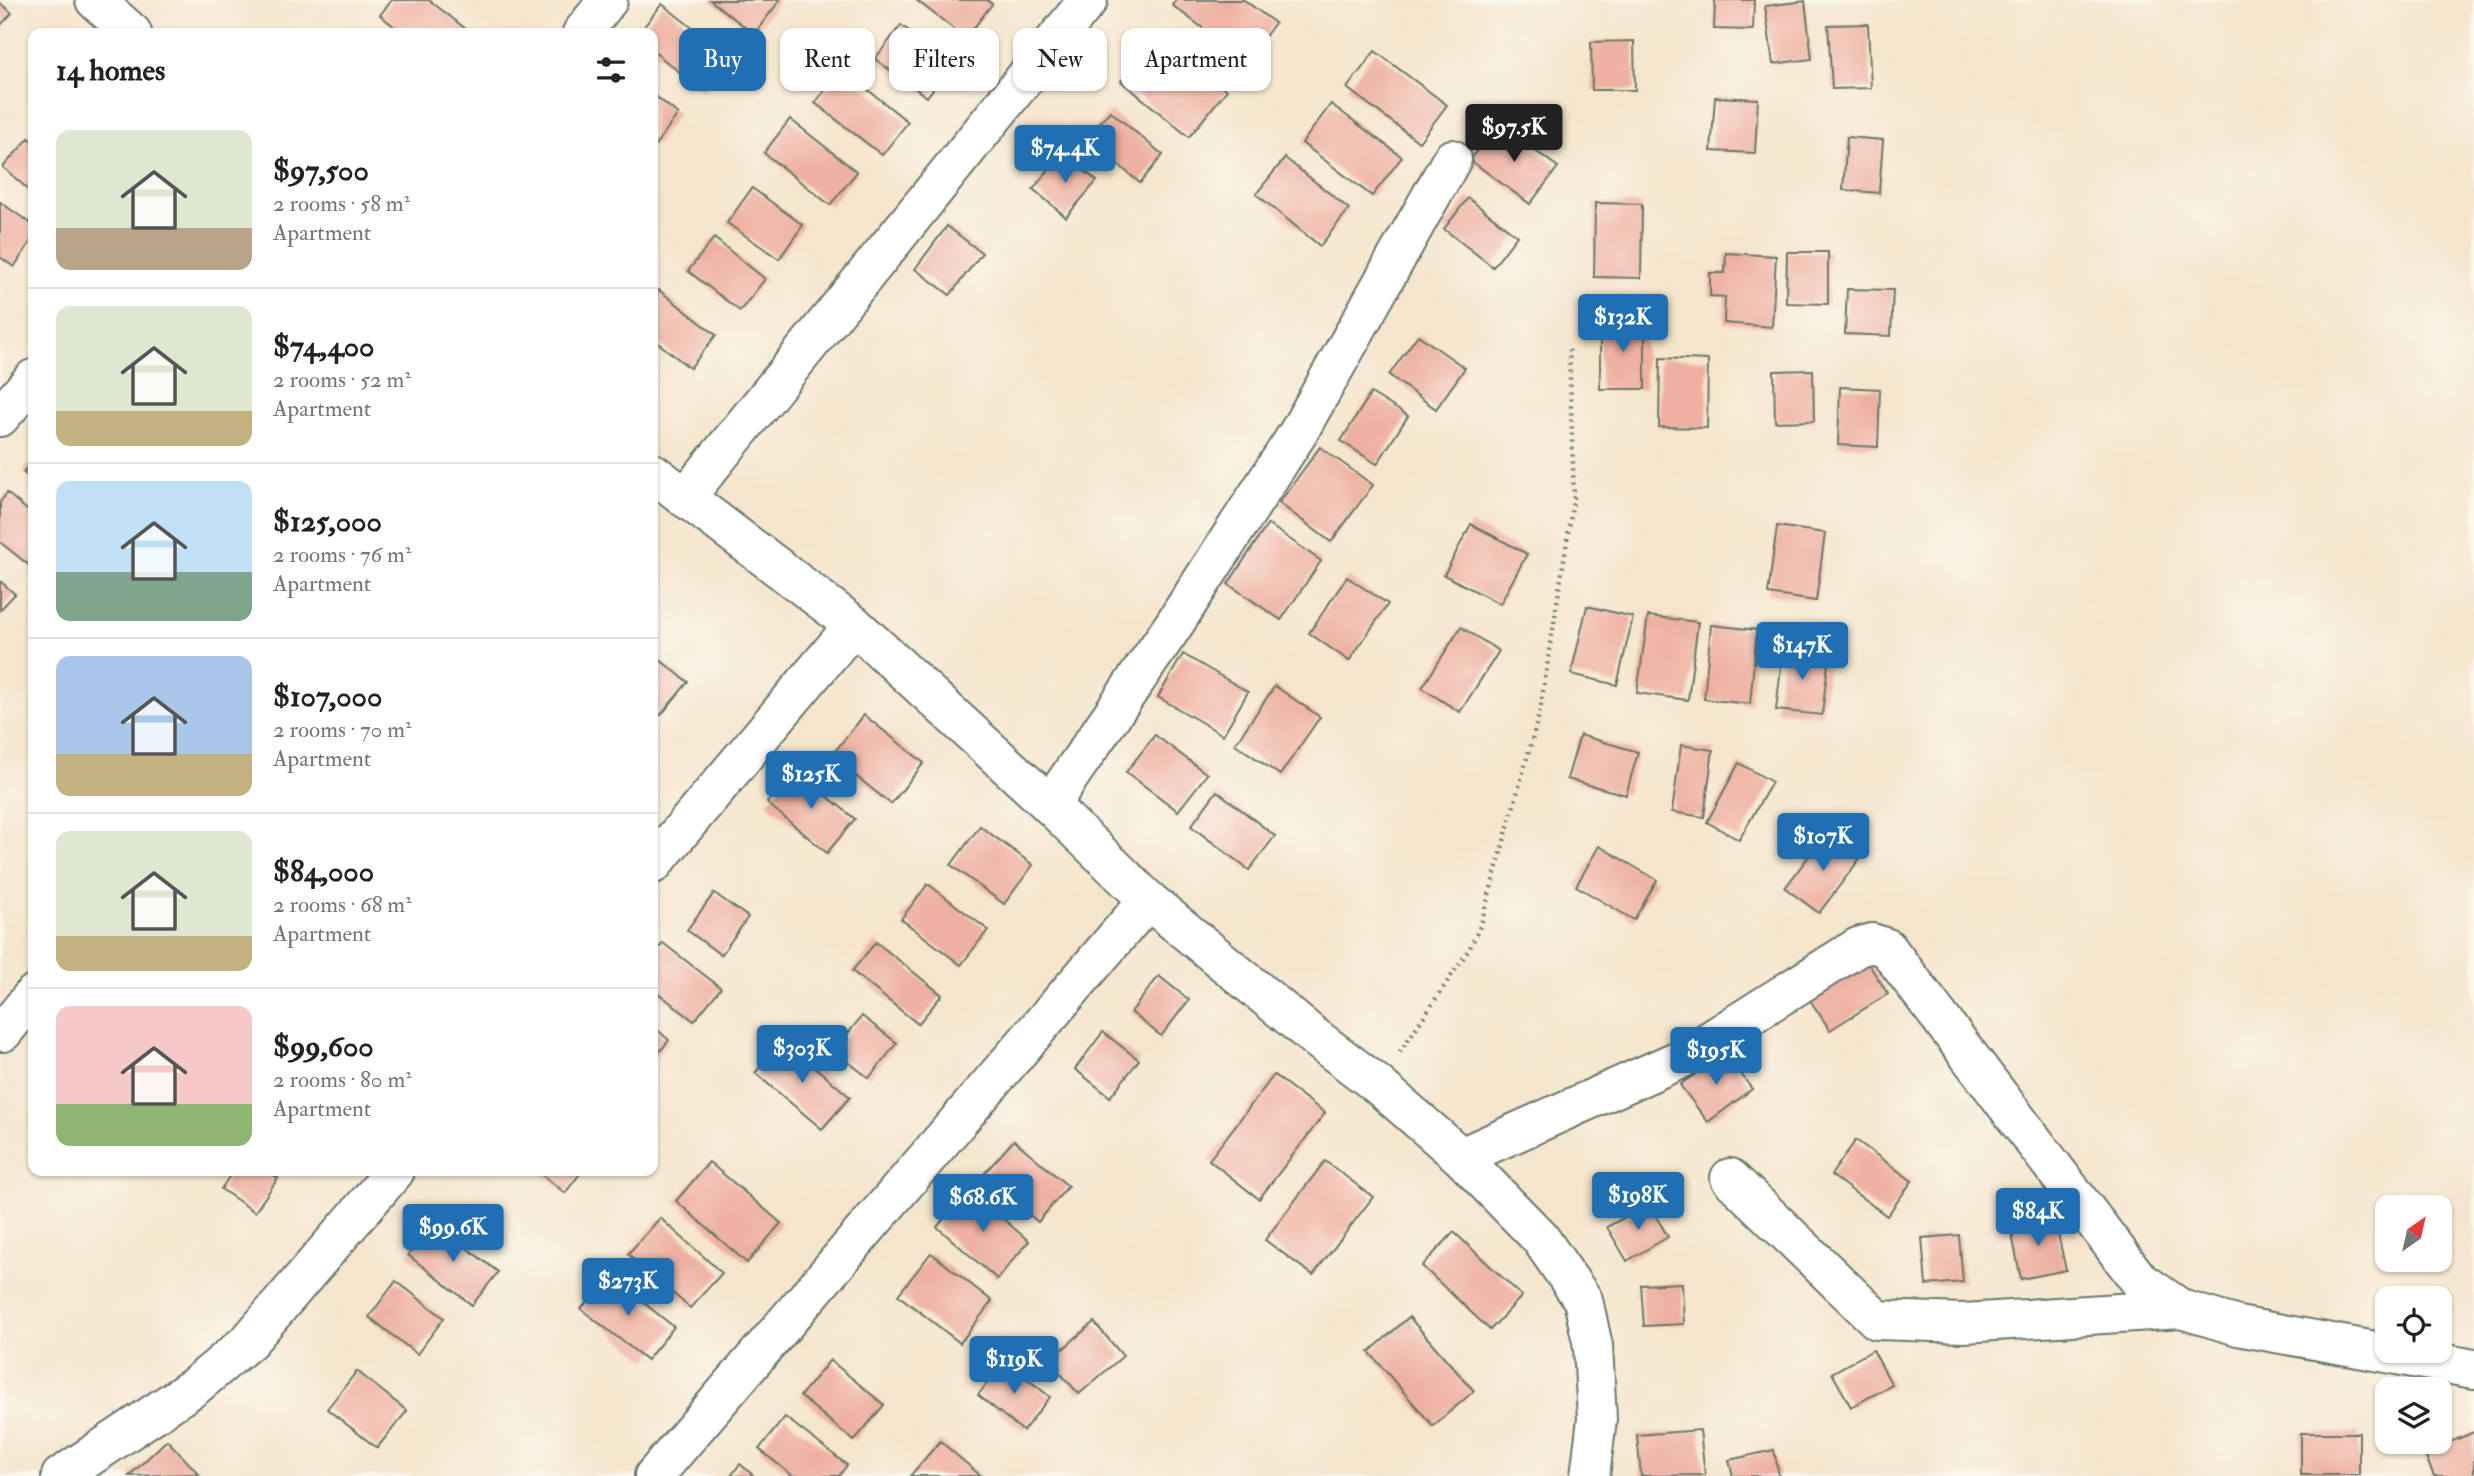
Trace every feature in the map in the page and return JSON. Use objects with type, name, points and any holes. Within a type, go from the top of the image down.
[{"type":"street","points":[[95,0],[126,28]]},
{"type":"street","points":[[586,28],[608,0]]},
{"type":"street","points":[[685,498],[1088,0]]},
{"type":"street","points":[[1050,805],[1173,626],[1298,433],[1452,159]]},
{"type":"street","points":[[0,417],[28,385]]},
{"type":"street","points":[[658,477],[854,625],[1050,805],[1147,900],[1312,1035],[1378,1085],[1461,1157],[1540,1238],[1583,1300],[1593,1346],[1597,1419],[1590,1476]]},
{"type":"street","points":[[658,858],[854,625]]},
{"type":"street","points":[[654,1476],[1147,900]]},
{"type":"street","points":[[1461,1157],[1681,1059],[1858,947],[1872,943],[1886,948],[2139,1280],[2181,1309],[2238,1326],[2474,1369]]},
{"type":"street","points":[[3,1032],[28,1001]]},
{"type":"street","points":[[61,1476],[194,1387],[249,1341],[390,1176]]},
{"type":"street","points":[[1730,1178],[1877,1320],[1964,1322],[2181,1309]]},
{"type":"path","points":[[1378,1085],[1470,948],[1481,924],[1540,711],[1574,496],[1569,347]]},
{"type":"building","points":[[392,0],[429,0],[465,28],[396,28],[380,15]]},
{"type":"building","points":[[710,0],[780,0],[759,28],[746,28]]},
{"type":"building","points":[[916,0],[987,0],[992,4],[974,28],[953,28]]},
{"type":"building","points":[[1176,0],[1244,0],[1275,23],[1271,28],[1203,28],[1172,5]]},
{"type":"building","points":[[1715,0],[1754,0],[1753,30],[1714,29]]},
{"type":"building","points":[[1805,1],[1812,59],[1773,64],[1765,6]]},
{"type":"building","points":[[0,3],[12,13],[0,26]]},
{"type":"building","points":[[662,4],[692,28],[679,28],[679,72],[658,55],[658,28],[643,28]]},
{"type":"building","points":[[1868,24],[1871,88],[1832,89],[1828,25]]},
{"type":"building","points":[[889,41],[889,69],[875,59]]},
{"type":"building","points":[[1634,41],[1635,90],[1592,90],[1591,42]]},
{"type":"building","points":[[1375,51],[1447,105],[1419,142],[1347,88]]},
{"type":"building","points":[[825,91],[869,91],[908,122],[882,155],[815,103]]},
{"type":"building","points":[[919,91],[931,91],[927,97]]},
{"type":"building","points":[[1133,91],[1226,91],[1189,137]]},
{"type":"building","points":[[1715,97],[1758,99],[1755,153],[1711,151]]},
{"type":"building","points":[[658,98],[678,114],[658,141]]},
{"type":"building","points":[[1331,104],[1402,157],[1372,196],[1302,143]]},
{"type":"building","points":[[1110,111],[1163,155],[1140,183],[1087,138]]},
{"type":"building","points":[[790,119],[857,172],[830,205],[764,153]]},
{"type":"building","points":[[1497,123],[1558,167],[1530,204],[1470,160]]},
{"type":"building","points":[[1847,137],[1883,140],[1879,193],[1843,190]]},
{"type":"building","points":[[28,139],[28,190],[3,167]]},
{"type":"building","points":[[1062,153],[1097,181],[1066,217],[1033,189]]},
{"type":"building","points":[[1285,158],[1349,209],[1320,246],[1256,194]]},
{"type":"building","points":[[752,188],[803,225],[779,259],[727,223]]},
{"type":"building","points":[[1468,198],[1517,236],[1493,267],[1444,229]]},
{"type":"building","points":[[0,202],[28,222],[28,246],[14,267],[0,257]]},
{"type":"building","points":[[1595,203],[1642,204],[1641,278],[1594,277]]},
{"type":"building","points":[[947,226],[982,253],[950,295],[915,269]]},
{"type":"building","points":[[714,238],[765,279],[740,311],[688,271]]},
{"type":"building","points":[[1787,252],[1828,252],[1828,304],[1786,303]]},
{"type":"building","points":[[1726,253],[1776,256],[1772,327],[1724,323],[1725,297],[1710,296],[1710,273],[1725,273]]},
{"type":"building","points":[[1847,289],[1893,290],[1891,336],[1845,334]]},
{"type":"building","points":[[658,291],[716,335],[690,368],[658,343]]},
{"type":"building","points":[[1600,318],[1645,318],[1645,389],[1600,389]]},
{"type":"building","points":[[1418,335],[1465,368],[1436,409],[1389,375]]},
{"type":"building","points":[[1660,358],[1708,360],[1707,428],[1659,427]]},
{"type":"building","points":[[1813,370],[1814,421],[1775,422],[1774,371]]},
{"type":"building","points":[[1840,387],[1880,389],[1878,447],[1838,445]]},
{"type":"building","points":[[1371,393],[1408,416],[1377,464],[1341,441]]},
{"type":"building","points":[[1320,447],[1373,485],[1331,542],[1279,503]]},
{"type":"building","points":[[7,493],[28,511],[28,564],[0,542],[0,502]]},
{"type":"building","points":[[1268,524],[1321,561],[1281,620],[1228,584]]},
{"type":"building","points":[[1471,524],[1527,554],[1500,604],[1444,575]]},
{"type":"building","points":[[1777,526],[1825,533],[1816,601],[1768,594]]},
{"type":"building","points":[[1347,577],[1388,604],[1349,661],[1309,633]]},
{"type":"building","points":[[0,581],[15,594],[0,610]]},
{"type":"building","points":[[1587,606],[1633,617],[1617,685],[1571,674]]},
{"type":"building","points":[[1648,616],[1698,622],[1688,700],[1637,693]]},
{"type":"building","points":[[1711,625],[1757,630],[1750,704],[1704,699]]},
{"type":"building","points":[[1461,627],[1499,651],[1460,712],[1422,688]]},
{"type":"building","points":[[1783,650],[1829,655],[1822,715],[1776,710]]},
{"type":"building","points":[[1183,654],[1248,692],[1223,735],[1158,697]]},
{"type":"building","points":[[658,658],[688,682],[661,715],[658,712]]},
{"type":"building","points":[[1275,686],[1320,717],[1280,775],[1235,744]]},
{"type":"building","points":[[864,715],[924,763],[891,804],[831,756]]},
{"type":"building","points":[[1155,735],[1207,774],[1178,811],[1126,772]]},
{"type":"building","points":[[1580,735],[1638,752],[1626,795],[1567,779]]},
{"type":"building","points":[[1681,745],[1713,750],[1704,817],[1672,812]]},
{"type":"building","points":[[1739,763],[1772,782],[1739,840],[1707,822]]},
{"type":"building","points":[[795,770],[855,819],[827,853],[767,803]]},
{"type":"building","points":[[1217,791],[1275,836],[1249,870],[1191,826]]},
{"type":"building","points":[[980,826],[1033,865],[1004,904],[951,865]]},
{"type":"building","points":[[1827,832],[1861,857],[1819,913],[1785,888]]},
{"type":"building","points":[[1599,846],[1657,880],[1634,920],[1576,886]]},
{"type":"building","points":[[928,884],[988,930],[961,965],[901,919]]},
{"type":"building","points":[[714,893],[748,917],[721,955],[687,930]]},
{"type":"building","points":[[876,942],[942,995],[918,1024],[852,971]]},
{"type":"building","points":[[663,943],[721,988],[694,1021],[658,993],[658,950]]},
{"type":"building","points":[[1864,957],[1888,994],[1830,1030],[1806,994]]},
{"type":"building","points":[[1159,976],[1189,1000],[1161,1036],[1131,1012]]},
{"type":"building","points":[[862,1016],[897,1043],[869,1078],[834,1051]]},
{"type":"building","points":[[658,1030],[669,1040],[658,1054]]},
{"type":"building","points":[[1103,1032],[1139,1060],[1110,1097],[1075,1069]]},
{"type":"building","points":[[783,1040],[850,1097],[822,1129],[755,1073]]},
{"type":"building","points":[[1725,1052],[1752,1089],[1708,1122],[1680,1085]]},
{"type":"building","points":[[1274,1075],[1325,1113],[1259,1199],[1209,1160]]},
{"type":"building","points":[[1014,1140],[1068,1186],[1038,1222],[983,1175]]},
{"type":"building","points":[[1856,1140],[1912,1181],[1887,1216],[1831,1175]]},
{"type":"building","points":[[1325,1161],[1373,1197],[1313,1275],[1265,1240]]},
{"type":"building","points":[[709,1162],[781,1223],[747,1263],[676,1201]]},
{"type":"building","points":[[230,1176],[278,1178],[255,1212],[221,1189]]},
{"type":"building","points":[[544,1176],[578,1176],[565,1193]]},
{"type":"building","points":[[969,1190],[1029,1241],[997,1279],[937,1227]]},
{"type":"building","points":[[1649,1204],[1668,1237],[1627,1261],[1607,1227]]},
{"type":"building","points":[[2054,1216],[2066,1270],[2021,1279],[2010,1225]]},
{"type":"building","points":[[660,1218],[722,1273],[690,1308],[628,1254]]},
{"type":"building","points":[[433,1222],[498,1272],[472,1305],[408,1255]]},
{"type":"building","points":[[1454,1232],[1522,1296],[1490,1330],[1422,1266]]},
{"type":"building","points":[[1959,1235],[1963,1282],[1926,1285],[1922,1238]]},
{"type":"building","points":[[931,1253],[992,1301],[960,1343],[898,1295]]},
{"type":"building","points":[[609,1275],[674,1327],[647,1360],[581,1309]]},
{"type":"building","points":[[396,1281],[444,1318],[417,1354],[369,1317]]},
{"type":"building","points":[[1682,1283],[1684,1324],[1644,1326],[1641,1285]]},
{"type":"building","points":[[1409,1317],[1474,1391],[1433,1426],[1369,1352]]},
{"type":"building","points":[[1094,1322],[1123,1356],[1079,1394],[1049,1361]]},
{"type":"building","points":[[1873,1350],[1892,1385],[1851,1407],[1832,1373]]},
{"type":"building","points":[[830,1360],[884,1405],[854,1441],[800,1396]]},
{"type":"building","points":[[1005,1361],[1050,1397],[1023,1431],[978,1395]]},
{"type":"building","points":[[357,1371],[407,1411],[377,1448],[327,1409]]},
{"type":"building","points":[[785,1417],[847,1465],[839,1476],[793,1476],[759,1449]]},
{"type":"building","points":[[1700,1430],[1705,1475],[1641,1476],[1637,1435]]},
{"type":"building","points":[[2474,1432],[2474,1476],[2434,1476],[2424,1454],[2452,1454],[2452,1441]]},
{"type":"building","points":[[2301,1433],[2359,1433],[2359,1475],[2301,1475]]},
{"type":"building","points":[[167,1440],[199,1474],[129,1476]]},
{"type":"building","points":[[940,1441],[981,1476],[910,1476]]},
{"type":"building","points":[[1774,1450],[1779,1476],[1733,1476],[1729,1460]]},
{"type":"building","points":[[740,1464],[754,1476],[731,1476]]}]
